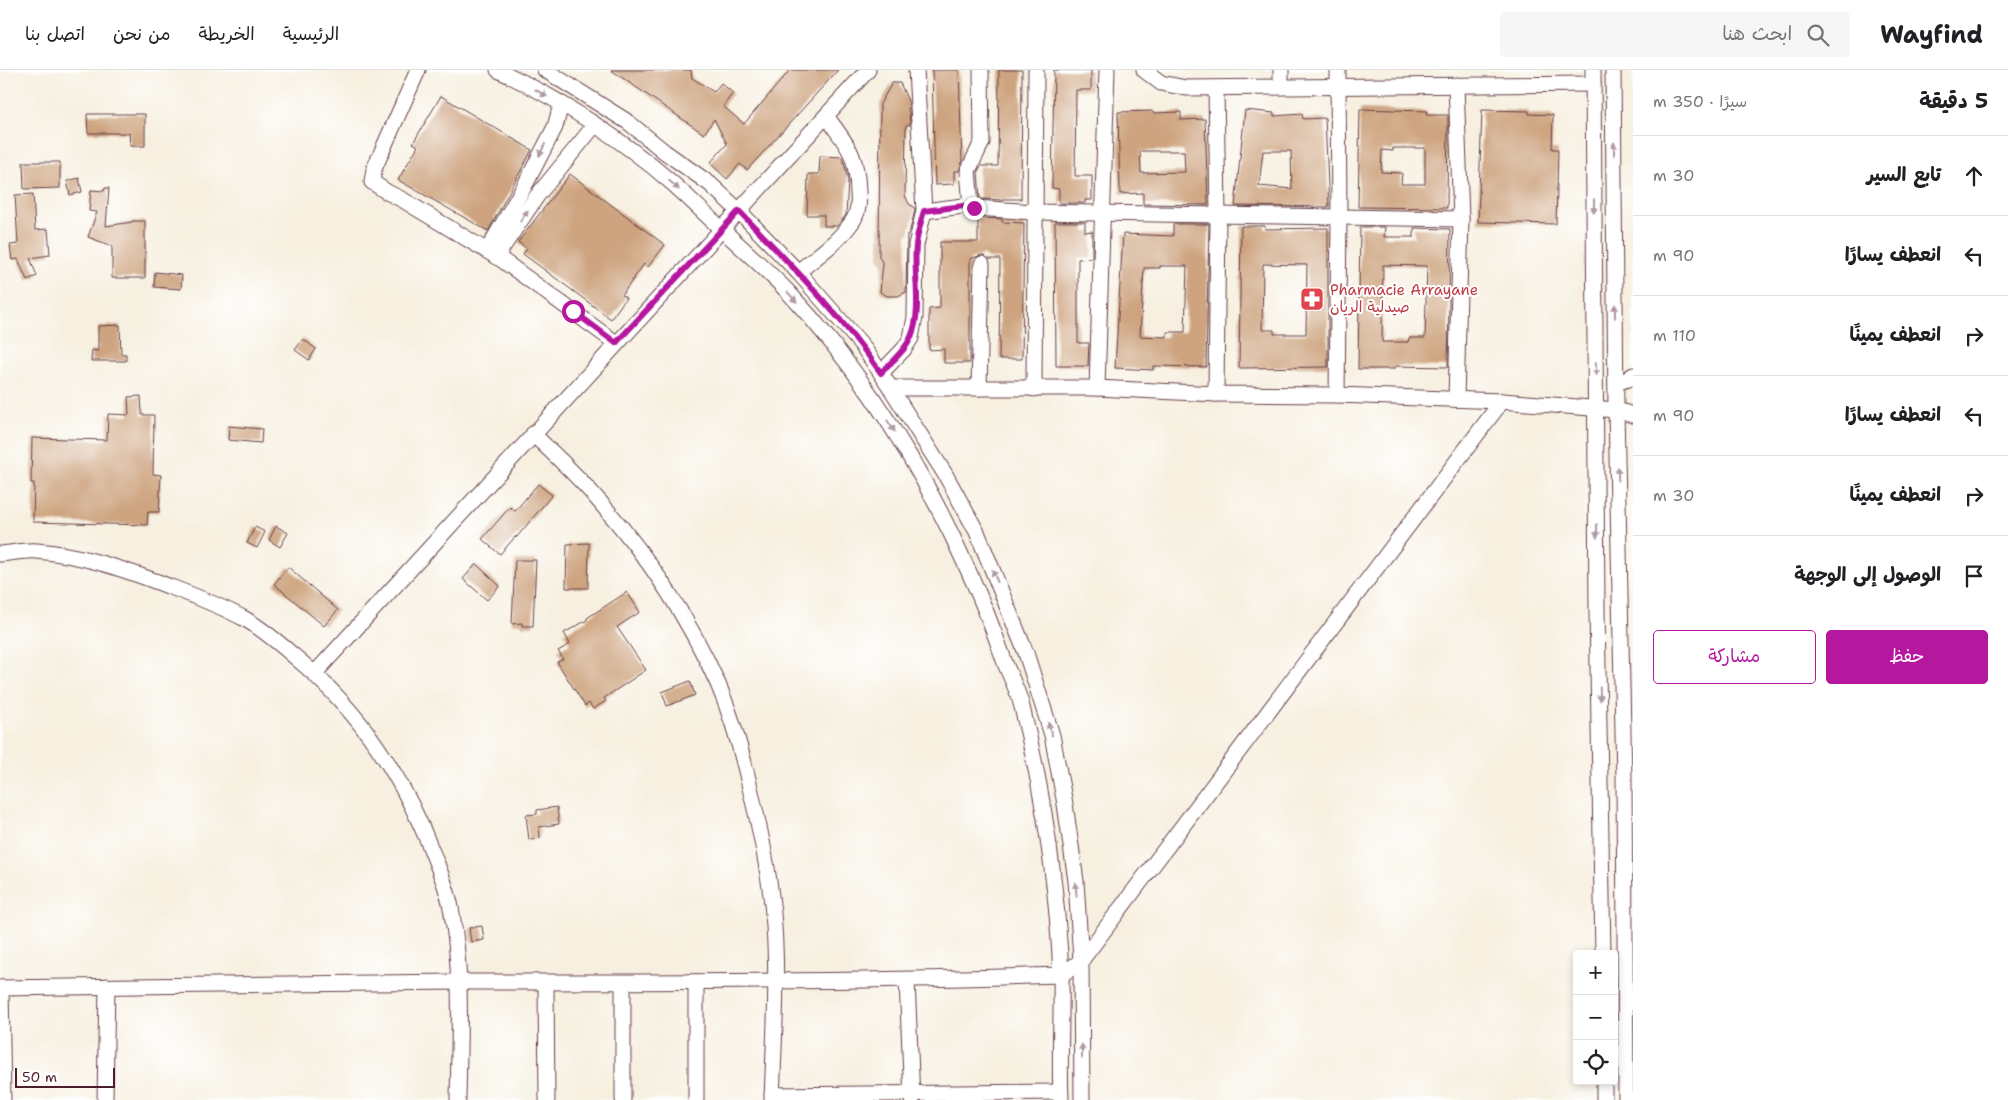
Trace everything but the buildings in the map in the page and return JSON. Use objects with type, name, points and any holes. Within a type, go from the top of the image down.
[{"type":"street","points":[[418,70],[374,169],[372,182],[491,254],[616,343]]},
{"type":"street","points":[[498,70],[561,105],[624,145],[671,182],[787,291],[840,354],[893,428],[952,533],[982,599],[1020,699],[1038,783],[1053,882],[1061,974],[1061,1096],[772,1098],[775,979],[774,925],[768,870],[759,825],[734,727],[718,684],[699,646],[663,586],[633,543],[600,502],[533,434]]},
{"type":"street","points":[[545,70],[628,122],[665,152],[710,184],[798,272],[861,344],[881,373],[945,474],[977,532],[1026,653],[1052,735],[1065,804],[1076,881],[1081,961],[1082,1100]]},
{"type":"street","points":[[315,673],[868,70]]},
{"type":"street","points":[[881,373],[904,349],[914,329],[916,245],[924,211],[916,70]]},
{"type":"street","points":[[971,205],[968,171],[982,142],[981,70]]},
{"type":"street","points":[[1034,389],[1036,70]]},
{"type":"street","points":[[1097,388],[1107,70]]},
{"type":"street","points":[[1144,70],[1158,82],[1170,86],[1216,88],[1337,86],[1420,78],[1456,85],[1593,77],[1597,410],[1597,610],[1603,950]]},
{"type":"street","points":[[1281,70],[1281,86]]},
{"type":"street","points":[[1337,395],[1338,70]]},
{"type":"street","points":[[1614,70],[1616,410],[1629,847],[1629,1065],[1626,1100]]},
{"type":"street","points":[[1456,85],[1461,219],[1456,399]]},
{"type":"street","points":[[1216,88],[1218,215],[1216,394]]},
{"type":"street","points":[[491,254],[558,121],[561,105]]},
{"type":"street","points":[[798,272],[845,230],[859,208],[857,168],[853,156],[826,116]]},
{"type":"street","points":[[491,254],[594,126]]},
{"type":"street","points":[[524,187],[537,196]]},
{"type":"street","points":[[924,211],[971,205],[978,209],[1034,212],[1461,219]]},
{"type":"street","points":[[979,388],[982,264]]},
{"type":"street","points":[[1616,383],[1633,375]]},
{"type":"street","points":[[891,388],[1097,388],[1216,394],[1337,395],[1456,399],[1616,410],[1633,415]]},
{"type":"street","points":[[3,1100],[1,988],[459,982],[623,983],[775,979],[907,980],[1061,974],[1081,961],[1502,401]]},
{"type":"street","points":[[0,554],[35,551],[86,559],[133,573],[203,598],[246,620],[277,641],[315,673],[347,707],[375,742],[398,778],[419,819],[440,871],[451,907],[459,982],[458,1100]]},
{"type":"street","points":[[1061,974],[1081,995]]},
{"type":"street","points":[[907,980],[912,1097]]},
{"type":"street","points":[[696,982],[696,1100]]},
{"type":"street","points":[[546,983],[547,1100]]},
{"type":"street","points":[[623,983],[623,1100]]},
{"type":"street","points":[[105,1100],[107,986]]},
{"type":"street","points":[[1604,1085],[1604,1100]]},
{"type":"place","name":"Pharmacie Arrayane صيدلية الريان","points":[[1312,299]]},
{"type":"route","points":[[573,311],[616,343],[739,211],[834,312],[861,344],[881,373],[904,349],[914,329],[916,245],[924,211],[971,205],[974,208]]}]
